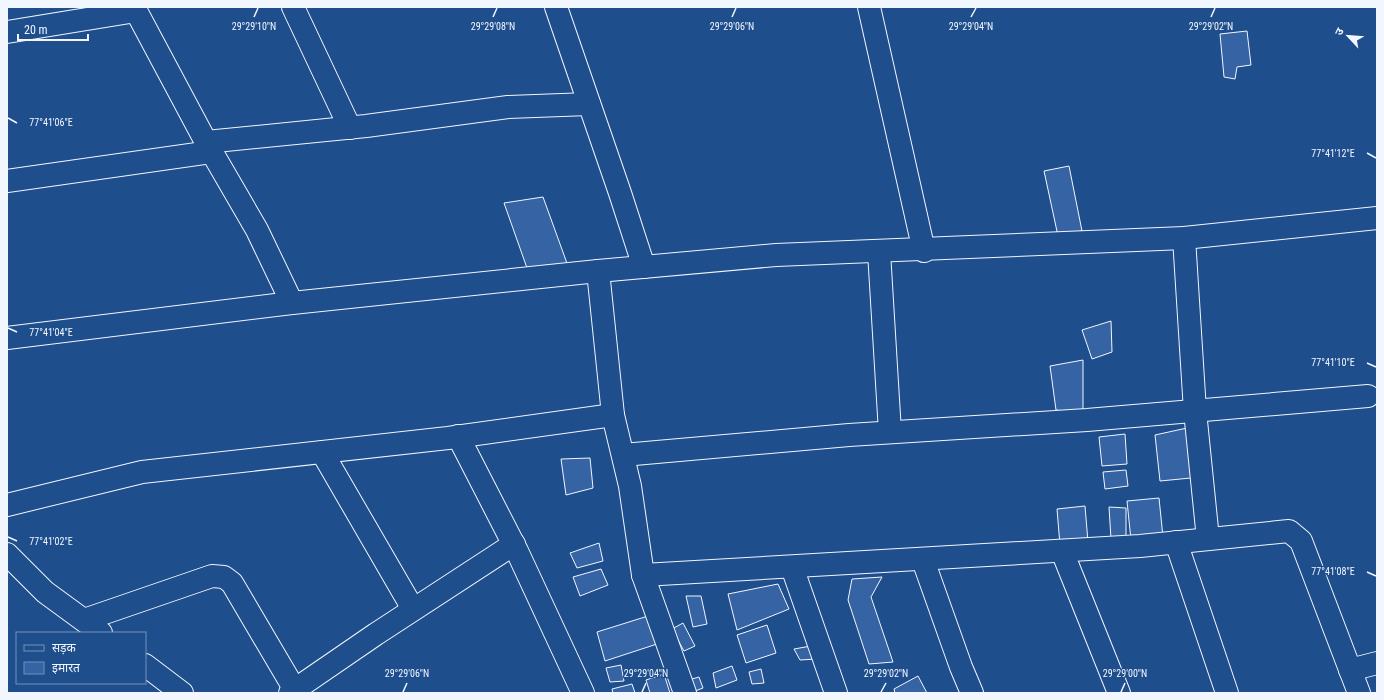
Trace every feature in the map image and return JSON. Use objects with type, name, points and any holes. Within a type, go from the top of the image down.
[{"type":"street","points":[[293,7],[350,128]]},
{"type":"street","points":[[556,7],[644,267]]},
{"type":"street","points":[[869,7],[924,251]]},
{"type":"street","points":[[7,32],[135,9],[209,147],[257,230],[292,303]]},
{"type":"street","points":[[7,181],[209,147],[508,107],[590,104]]},
{"type":"street","points":[[7,338],[292,303],[598,271],[776,256],[924,251],[1184,238],[1377,218]]},
{"type":"street","points":[[1184,238],[1194,411],[1208,539]]},
{"type":"street","points":[[879,252],[890,432]]},
{"type":"street","points":[[598,271],[613,415],[630,486],[643,575],[685,693]]},
{"type":"street","points":[[623,456],[890,432],[1086,420],[1368,396]]},
{"type":"street","points":[[7,505],[142,472],[458,436],[613,415]]},
{"type":"street","points":[[458,436],[514,544],[583,693]]},
{"type":"street","points":[[322,452],[413,609]]},
{"type":"street","points":[[643,575],[1062,551],[1289,531],[1301,541],[1358,693]]},
{"type":"street","points":[[1176,542],[1227,693]]},
{"type":"street","points":[[84,620],[212,576],[224,577],[232,583],[293,691],[413,609],[514,544]]},
{"type":"street","points":[[1062,551],[1119,693]]},
{"type":"street","points":[[7,554],[45,592],[100,632]]},
{"type":"street","points":[[923,560],[961,667],[972,693]]},
{"type":"street","points":[[792,567],[836,693]]},
{"type":"street","points":[[1350,670],[1377,663]]},
{"type":"street","points":[[146,666],[170,690]]},
{"type":"building","points":[[1247,31],[1251,65],[1237,67],[1235,79],[1224,77],[1220,34]]},
{"type":"building","points":[[1069,166],[1082,231],[1058,236],[1044,171]]},
{"type":"building","points":[[543,197],[568,266],[527,268],[504,203]]},
{"type":"building","points":[[1111,321],[1112,352],[1092,359],[1082,330]]},
{"type":"building","points":[[1083,360],[1083,410],[1074,412],[1056,410],[1050,366]]},
{"type":"building","points":[[1187,428],[1191,478],[1160,481],[1155,435]]},
{"type":"building","points":[[1125,434],[1127,464],[1102,466],[1099,437]]},
{"type":"building","points":[[590,458],[593,488],[566,495],[561,459]]},
{"type":"building","points":[[1126,470],[1128,486],[1105,489],[1103,472]]},
{"type":"building","points":[[1159,498],[1163,537],[1131,540],[1127,501]]},
{"type":"building","points":[[1085,506],[1088,542],[1060,545],[1057,509]]},
{"type":"building","points":[[1109,507],[1126,508],[1126,539],[1111,539]]},
{"type":"building","points":[[599,543],[603,561],[577,568],[570,553]]},
{"type":"building","points":[[601,569],[608,585],[580,596],[573,577]]},
{"type":"building","points":[[882,577],[871,597],[893,662],[869,664],[848,600],[852,579]]},
{"type":"building","points":[[778,584],[789,609],[737,630],[728,594]]},
{"type":"building","points":[[686,596],[701,596],[707,624],[693,627]]},
{"type":"building","points":[[648,616],[657,644],[605,661],[597,632]]},
{"type":"building","points":[[683,623],[695,646],[684,651],[672,629]]},
{"type":"building","points":[[767,625],[776,653],[746,663],[737,635]]},
{"type":"building","points":[[811,646],[817,659],[800,660],[794,649]]},
{"type":"building","points":[[621,665],[624,681],[610,682],[606,668]]},
{"type":"building","points":[[732,666],[737,680],[716,688],[713,673]]},
{"type":"building","points":[[761,669],[764,683],[752,684],[749,672]]},
{"type":"building","points":[[664,674],[670,693],[650,693],[646,680]]},
{"type":"building","points":[[918,676],[927,693],[895,693],[894,689]]},
{"type":"building","points":[[699,677],[703,688],[690,693],[685,681]]},
{"type":"building","points":[[632,684],[635,693],[613,693],[612,689]]}]
